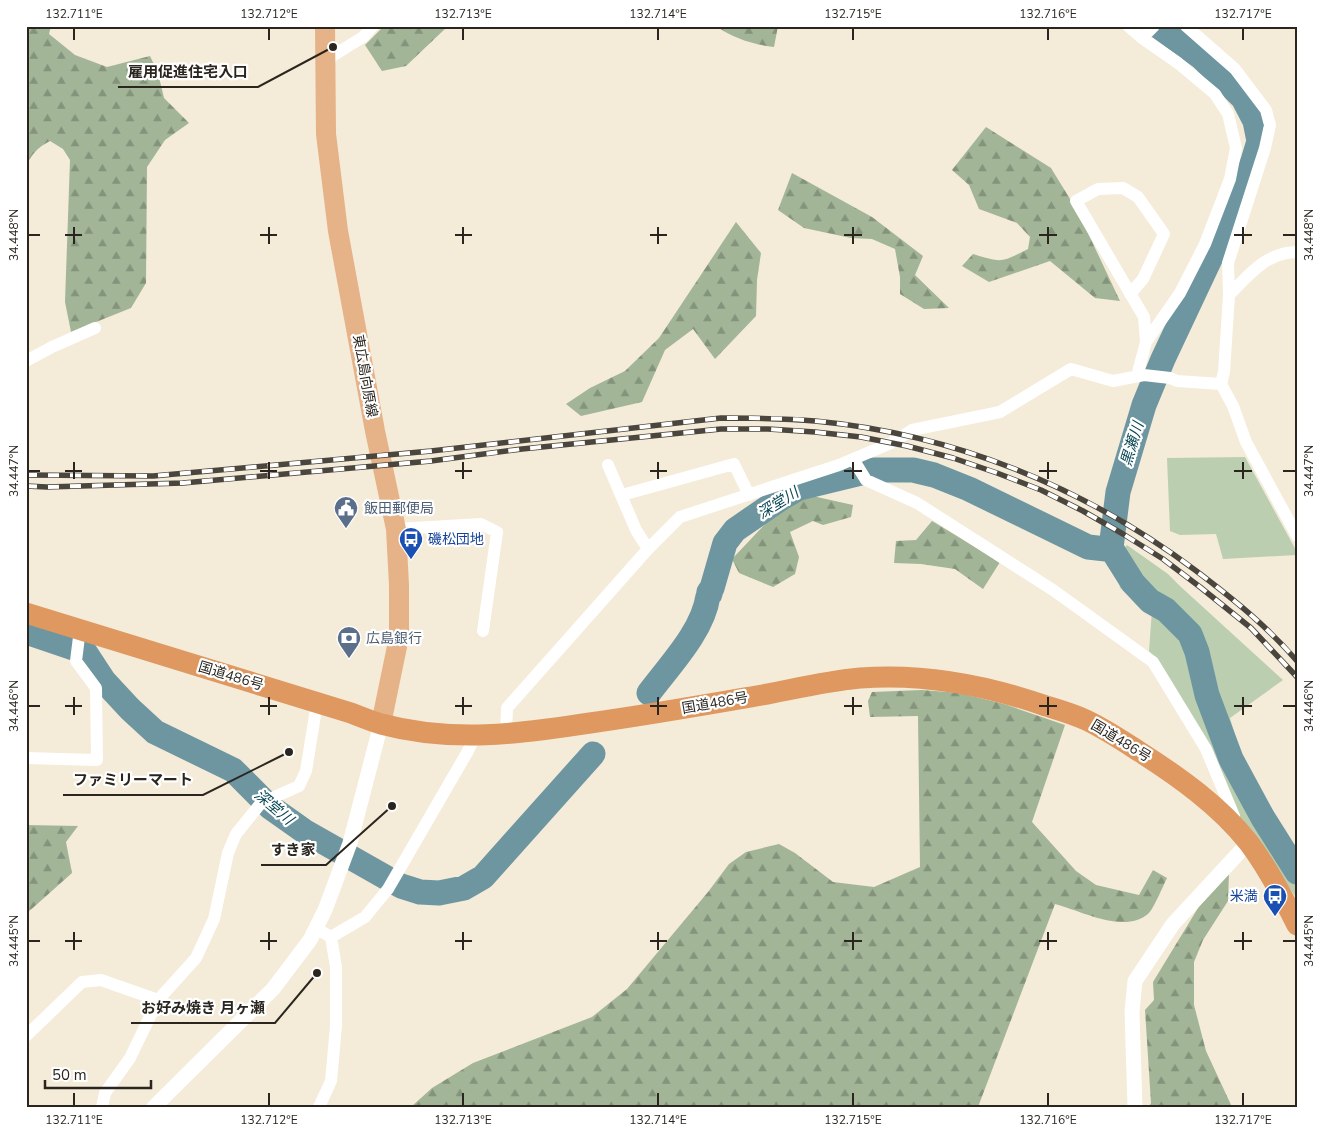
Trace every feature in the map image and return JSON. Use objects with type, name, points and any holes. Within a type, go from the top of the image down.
[{"type":"highway","name":"国道486号","points":[[26,613],[79,641],[317,703],[381,724],[442,735],[474,736],[532,732],[648,715],[861,678],[927,678],[962,682],[988,688],[1085,720],[1172,772],[1208,801],[1248,843],[1288,905],[1297,925]]},
{"type":"main road","name":"東広島向原線","points":[[326,26],[326,134],[338,231],[375,431],[396,529],[399,638],[381,724]]},
{"type":"street","points":[[326,60],[363,37],[373,26]]},
{"type":"street","points":[[1128,26],[1147,33],[1178,63],[1215,94],[1228,114],[1236,148],[1230,179],[1205,244],[1180,293],[1146,342]]},
{"type":"street","points":[[1186,26],[1235,69],[1266,110],[1270,125],[1265,148],[1228,263],[1229,295],[1224,372],[1221,384],[1233,406],[1246,442],[1297,536]]},
{"type":"street","points":[[1130,294],[1143,279],[1164,234],[1138,197],[1123,188],[1098,189],[1076,201],[1130,294],[1144,317],[1146,342],[1140,375]]},
{"type":"street","points":[[1229,295],[1262,262],[1290,252],[1297,252]]},
{"type":"street","points":[[26,361],[95,328]]},
{"type":"street","points":[[506,734],[508,708],[648,549],[680,517],[855,463],[912,430],[1000,412],[1070,369],[1113,381],[1125,380],[1140,375],[1170,378],[1177,381],[1221,384]]},
{"type":"street","points":[[855,463],[866,480],[917,503],[1053,590],[1153,662],[1206,749],[1234,816],[1230,823]]},
{"type":"street","points":[[622,495],[734,464],[749,495]]},
{"type":"street","points":[[608,466],[636,530],[648,549]]},
{"type":"street","points":[[396,529],[480,524],[497,532],[483,631]]},
{"type":"street","points":[[26,758],[97,760],[96,688],[76,661],[79,641]]},
{"type":"street","points":[[102,1107],[105,1093],[130,1058],[158,1000],[196,958],[214,919],[228,853],[236,834],[260,803],[299,786],[306,771],[317,703]]},
{"type":"street","points":[[154,1107],[273,989],[310,940],[343,864],[350,843],[381,724]]},
{"type":"street","points":[[331,937],[365,917],[388,889],[468,751],[474,736]]},
{"type":"street","points":[[1135,1107],[1132,1012],[1135,981],[1173,924],[1248,843]]},
{"type":"street","points":[[316,928],[331,937],[336,967],[336,1026],[331,1081],[319,1107]]},
{"type":"street","points":[[26,1036],[82,982],[100,980],[158,1000]]},
{"type":"green space","points":[[28,26],[51,26],[49,34],[75,55],[107,67],[150,56],[158,73],[164,98],[189,123],[165,140],[147,167],[146,283],[131,308],[71,332],[65,302],[70,160],[63,149],[50,141],[35,152],[29,160],[26,169],[26,29]]},
{"type":"green space","points":[[384,26],[448,26],[406,66],[382,71],[365,45]]},
{"type":"green space","points":[[716,26],[778,26],[774,47],[744,40]]},
{"type":"green space","points":[[986,127],[1051,168],[1078,212],[1120,301],[1095,298],[1050,261],[989,282],[962,266],[973,254],[1001,260],[1028,249],[1030,237],[1017,223],[979,209],[969,185],[952,170]]},
{"type":"green space","points":[[792,173],[872,217],[923,256],[915,275],[949,308],[924,309],[900,294],[900,277],[895,249],[872,239],[851,238],[804,228],[778,210]]},
{"type":"green space","points":[[736,222],[761,253],[757,280],[756,316],[715,359],[693,329],[665,350],[642,402],[581,416],[566,404],[590,388],[625,371],[659,338]]},
{"type":"green space","points":[[1245,457],[1297,555],[1223,559],[1216,534],[1180,535],[1170,531],[1167,458]]},
{"type":"green space","points":[[808,495],[853,505],[851,517],[823,525],[813,521],[790,532],[799,557],[795,574],[773,587],[739,573],[732,559],[786,502]]},
{"type":"green space","points":[[932,521],[1000,562],[983,589],[955,569],[921,564],[894,563],[896,541],[916,540]]},
{"type":"green space","points":[[1127,545],[1168,574],[1283,680],[1230,718],[1244,765],[1297,852],[1297,899],[1236,812],[1171,681],[1149,651],[1152,610],[1120,588],[1115,558]]},
{"type":"green space","points":[[922,690],[960,693],[1004,704],[1065,725],[1032,822],[1076,871],[1096,885],[1139,895],[1153,870],[1167,878],[1149,913],[1139,919],[1128,922],[1116,922],[1090,916],[1055,904],[978,1107],[411,1107],[432,1088],[473,1063],[592,1017],[627,989],[729,864],[746,852],[779,844],[795,853],[833,882],[874,887],[920,867],[918,716],[870,717],[868,701],[872,692]]},
{"type":"green space","points":[[26,825],[78,826],[66,842],[72,873],[26,914]]},
{"type":"green space","points":[[1229,873],[1228,901],[1203,940],[1194,962],[1194,1005],[1206,1051],[1232,1107],[1149,1107],[1151,1103],[1145,1010],[1154,1000],[1153,982],[1209,890]]},
{"type":"waterway","name":"黒瀬川","points":[[1158,26],[1202,58],[1243,98],[1255,121],[1259,141],[1242,191],[1163,359],[1144,405],[1118,492],[1111,548],[1133,583],[1150,601],[1166,610],[1190,634],[1197,652],[1207,695],[1231,759],[1263,818],[1297,872]]},
{"type":"waterway","name":"深堂川","points":[[649,693],[693,635],[700,622],[725,543],[735,530],[799,488],[873,470],[913,470],[934,475],[969,489],[1088,547],[1111,548]]},
{"type":"waterway","name":"深堂川","points":[[26,632],[85,652],[104,681],[155,732],[233,770],[270,807],[304,831],[401,886],[420,892],[439,893],[464,888],[483,877],[593,754]]},
{"type":"railway","points":[[26,475],[153,476],[431,451],[721,418],[803,420],[867,428],[917,438],[967,452],[1016,469],[1063,490],[1108,514],[1153,540],[1195,570],[1261,624],[1297,661]]},
{"type":"railway","points":[[26,486],[183,483],[431,461],[522,449],[721,429],[768,429],[861,437],[953,458],[1041,490],[1083,511],[1163,559],[1200,587],[1251,628],[1297,677]]},
{"type":"place","name":"雇用促進住宅入口","points":[[333,47]]},
{"type":"place","name":"飯田郵便局","points":[[346,529]]},
{"type":"place","name":"磯松団地","points":[[411,560]]},
{"type":"place","name":"広島銀行","points":[[349,659]]},
{"type":"place","name":"ファミリーマート","points":[[289,752]]},
{"type":"place","name":"すき家","points":[[392,806]]},
{"type":"place","name":"米満","points":[[1275,917]]},
{"type":"place","name":"お好み焼き 月ヶ瀬","points":[[317,973]]}]
